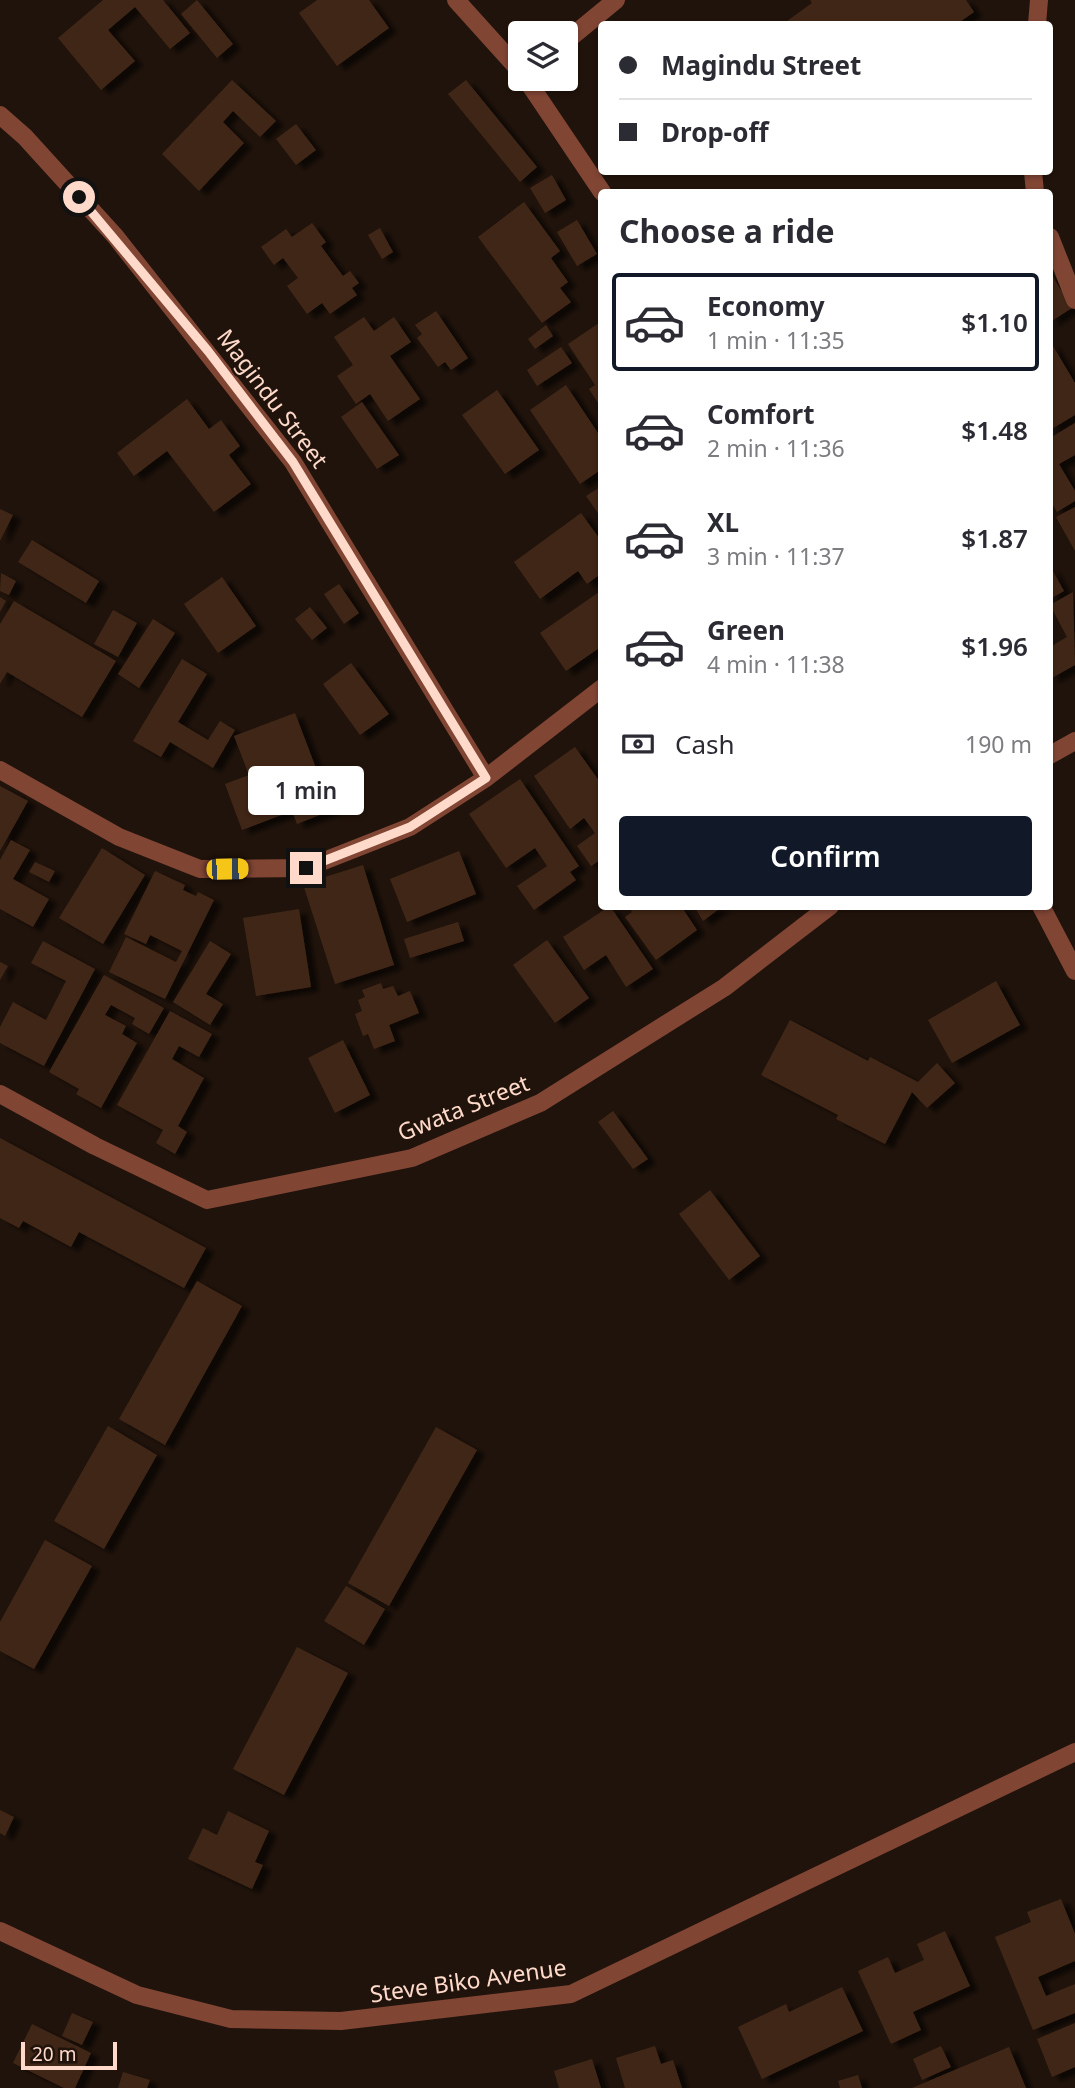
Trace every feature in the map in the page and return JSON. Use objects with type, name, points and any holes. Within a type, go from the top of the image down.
[{"type":"street","points":[[456,0],[508,58]]},
{"type":"street","points":[[578,31],[616,0]]},
{"type":"street","points":[[1037,21],[1039,0]]},
{"type":"street","points":[[534,91],[600,189]]},
{"type":"street","name":"Magindu Street","points":[[0,115],[25,137],[115,236],[293,462],[486,778]]},
{"type":"street","points":[[1053,245],[1075,300]]},
{"type":"street","points":[[0,770],[119,837],[201,869],[306,868],[410,827],[486,778],[598,691]]},
{"type":"street","points":[[1053,753],[1075,741]]},
{"type":"street","name":"Gwata Street","points":[[0,1094],[95,1146],[207,1200],[412,1158],[540,1103],[725,986],[825,910]]},
{"type":"street","points":[[1043,910],[1075,971]]},
{"type":"street","name":"Steve Biko Avenue","points":[[0,1931],[137,1995],[231,2019],[341,2021],[571,1994],[1075,1752]]},
{"type":"building","points":[[103,0],[163,0],[190,33],[170,49],[135,7],[108,30],[135,61],[101,90],[58,38]]},
{"type":"building","points":[[197,0],[233,44],[217,58],[181,14]]},
{"type":"building","points":[[317,0],[369,0],[389,28],[337,66],[299,13]]},
{"type":"building","points":[[810,0],[966,0],[974,12],[961,21],[787,21],[812,3]]},
{"type":"building","points":[[232,80],[276,121],[260,137],[233,111],[223,122],[244,143],[199,191],[162,154]]},
{"type":"building","points":[[466,80],[537,167],[520,182],[448,94]]},
{"type":"building","points":[[296,124],[316,150],[296,165],[276,139]]},
{"type":"building","points":[[552,175],[566,200],[545,213],[530,188]]},
{"type":"building","points":[[524,202],[560,251],[551,258],[568,282],[560,288],[571,302],[542,323],[478,237]]},
{"type":"building","points":[[577,220],[597,254],[577,266],[557,232]]},
{"type":"building","points":[[312,223],[326,242],[321,246],[343,276],[350,271],[359,283],[352,288],[357,295],[330,314],[322,303],[307,314],[287,286],[298,278],[283,258],[274,265],[261,247],[286,229],[292,237]]},
{"type":"building","points":[[380,228],[393,252],[382,259],[368,235]]},
{"type":"building","points":[[1053,277],[1072,308],[1053,320]]},
{"type":"building","points":[[436,311],[468,358],[451,370],[445,362],[438,367],[417,338],[422,334],[415,325]]},
{"type":"building","points":[[364,317],[374,331],[394,317],[411,342],[390,356],[420,399],[388,421],[370,394],[356,404],[337,376],[353,365],[334,337]]},
{"type":"building","points":[[598,324],[598,403],[589,389],[595,385],[568,344]]},
{"type":"building","points":[[546,325],[553,336],[535,349],[528,339]]},
{"type":"building","points":[[1053,346],[1075,383],[1075,415],[1053,428]]},
{"type":"building","points":[[561,347],[572,363],[537,386],[527,370]]},
{"type":"building","points":[[566,385],[598,433],[598,472],[580,484],[530,410]]},
{"type":"building","points":[[497,390],[539,450],[505,474],[462,415]]},
{"type":"building","points":[[187,399],[209,429],[221,420],[240,446],[229,455],[251,484],[214,512],[167,451],[134,476],[117,453]]},
{"type":"building","points":[[362,402],[399,455],[377,469],[341,417]]},
{"type":"building","points":[[1075,423],[1075,455],[1059,464],[1075,491],[1075,501],[1057,512],[1053,506],[1053,436]]},
{"type":"building","points":[[598,488],[598,513],[586,496]]},
{"type":"building","points":[[1075,507],[1075,551],[1056,517]]},
{"type":"building","points":[[0,509],[13,515],[0,541]]},
{"type":"building","points":[[581,513],[598,536],[598,576],[587,584],[578,571],[540,599],[514,562]]},
{"type":"building","points":[[32,540],[99,581],[86,603],[18,562]]},
{"type":"building","points":[[1053,571],[1064,591],[1053,597]]},
{"type":"building","points":[[1,573],[16,581],[9,595],[0,591]]},
{"type":"building","points":[[222,577],[256,626],[218,653],[184,604]]},
{"type":"building","points":[[339,584],[359,613],[344,624],[324,594]]},
{"type":"building","points":[[1073,592],[1075,665],[1053,677],[1053,645],[1067,637],[1053,611],[1053,603]]},
{"type":"building","points":[[598,593],[598,649],[566,671],[540,633]]},
{"type":"building","points":[[0,597],[6,601],[0,612]]},
{"type":"building","points":[[14,601],[116,661],[82,717],[7,672],[0,684],[0,624]]},
{"type":"building","points":[[310,607],[327,628],[312,640],[295,619]]},
{"type":"building","points":[[113,610],[137,623],[118,657],[94,644]]},
{"type":"building","points":[[153,619],[175,633],[139,688],[118,674]]},
{"type":"building","points":[[182,659],[207,674],[178,722],[208,740],[220,721],[235,730],[213,768],[170,742],[161,757],[133,741]]},
{"type":"building","points":[[351,663],[389,714],[360,735],[323,684]]},
{"type":"building","points":[[295,713],[332,810],[297,824],[292,811],[242,830],[225,784],[249,775],[234,736]]},
{"type":"building","points":[[575,747],[598,779],[598,862],[591,866],[577,846],[595,833],[584,818],[570,829],[534,776]]},
{"type":"building","points":[[520,779],[579,866],[570,872],[576,880],[534,910],[517,886],[547,866],[535,848],[506,868],[469,814]]},
{"type":"building","points":[[0,786],[28,801],[0,851]]},
{"type":"building","points":[[11,840],[30,850],[13,879],[49,899],[33,927],[0,909],[0,860]]},
{"type":"building","points":[[102,848],[145,875],[103,944],[59,918]]},
{"type":"building","points":[[459,851],[476,894],[407,922],[390,879]]},
{"type":"building","points":[[35,862],[55,871],[49,882],[29,872]]},
{"type":"building","points":[[363,865],[394,965],[335,984],[303,884]]},
{"type":"building","points":[[155,871],[185,885],[183,890],[196,896],[198,892],[214,900],[165,999],[109,972],[126,937],[176,962],[182,951],[150,935],[146,944],[124,934]]},
{"type":"building","points":[[299,909],[311,987],[256,996],[243,918]]},
{"type":"building","points":[[604,910],[613,910],[653,969],[626,987],[606,955],[584,970],[563,937]]},
{"type":"building","points":[[631,910],[684,910],[697,930],[656,960],[625,917],[632,912]]},
{"type":"building","points":[[696,910],[718,910],[703,921]]},
{"type":"building","points":[[458,922],[464,941],[410,958],[404,939]]},
{"type":"building","points":[[547,940],[589,998],[555,1023],[513,965]]},
{"type":"building","points":[[43,941],[95,969],[44,1066],[0,1043],[0,1027],[13,1002],[46,1020],[66,981],[31,963]]},
{"type":"building","points":[[210,941],[231,954],[206,994],[223,1004],[210,1025],[173,1002]]},
{"type":"building","points":[[0,962],[8,966],[0,980]]},
{"type":"building","points":[[104,975],[164,1008],[149,1034],[132,1024],[135,1018],[111,1005],[105,1015],[126,1026],[122,1034],[137,1043],[101,1108],[76,1094],[79,1089],[49,1072]]},
{"type":"building","points":[[996,981],[1020,1025],[952,1063],[928,1020]]},
{"type":"building","points":[[381,983],[383,989],[393,986],[398,996],[410,991],[419,1013],[389,1025],[395,1041],[374,1049],[368,1034],[363,1036],[355,1014],[362,1011],[358,1000],[365,997],[362,990]]},
{"type":"building","points":[[170,1011],[212,1034],[199,1057],[179,1046],[172,1059],[204,1078],[178,1126],[187,1132],[175,1154],[156,1143],[163,1130],[117,1105]]},
{"type":"building","points":[[790,1020],[868,1061],[870,1057],[918,1082],[937,1063],[955,1083],[927,1108],[912,1092],[885,1144],[836,1119],[838,1115],[761,1075]]},
{"type":"building","points":[[343,1040],[370,1095],[335,1113],[308,1058]]},
{"type":"building","points":[[613,1111],[648,1159],[633,1169],[598,1122]]},
{"type":"building","points":[[0,1138],[206,1248],[184,1288],[79,1232],[71,1247],[23,1221],[19,1228],[0,1218]]},
{"type":"building","points":[[710,1190],[760,1256],[729,1280],[679,1214]]},
{"type":"building","points":[[197,1281],[242,1306],[165,1445],[119,1419]]},
{"type":"building","points":[[108,1426],[157,1455],[104,1549],[54,1521]]},
{"type":"building","points":[[436,1427],[477,1450],[389,1606],[348,1583]]},
{"type":"building","points":[[45,1540],[92,1566],[34,1669],[0,1651],[0,1622]]},
{"type":"building","points":[[346,1586],[385,1609],[364,1645],[324,1621]]},
{"type":"building","points":[[297,1647],[348,1673],[284,1795],[233,1769]]},
{"type":"building","points":[[0,1810],[14,1817],[5,1836],[0,1833]]},
{"type":"building","points":[[228,1811],[269,1831],[255,1862],[263,1865],[252,1889],[188,1859],[203,1828],[217,1835]]},
{"type":"building","points":[[1061,1899],[1075,1934],[1075,1961],[1038,1977],[1046,1996],[1075,1984],[1075,2013],[1033,2030],[995,1937],[1031,1922],[1027,1912]]},
{"type":"building","points":[[945,1931],[970,1986],[913,2012],[921,2030],[891,2044],[858,1971],[888,1957],[895,1973],[924,1960],[917,1944]]},
{"type":"building","points":[[842,1987],[863,2031],[762,2079],[738,2027],[786,2004],[789,2012]]},
{"type":"building","points":[[72,2013],[93,2022],[82,2045],[62,2036]]},
{"type":"building","points":[[1075,2023],[1075,2067],[1052,2077],[1037,2039]]},
{"type":"building","points":[[32,2024],[91,2053],[75,2088],[64,2088],[13,2063]]},
{"type":"building","points":[[655,2046],[661,2064],[673,2060],[682,2088],[625,2088],[616,2058]]},
{"type":"building","points":[[941,2046],[951,2067],[922,2080],[913,2059]]},
{"type":"building","points":[[1009,2047],[1026,2088],[912,2088]]},
{"type":"building","points":[[592,2059],[601,2088],[559,2088],[554,2071]]},
{"type":"building","points":[[123,2072],[150,2080],[147,2088],[118,2088]]},
{"type":"building","points":[[858,2075],[862,2088],[840,2088],[838,2081]]},
{"type":"route","points":[[79,197],[115,236],[208,351],[293,462],[486,778],[410,827],[306,868]]}]
